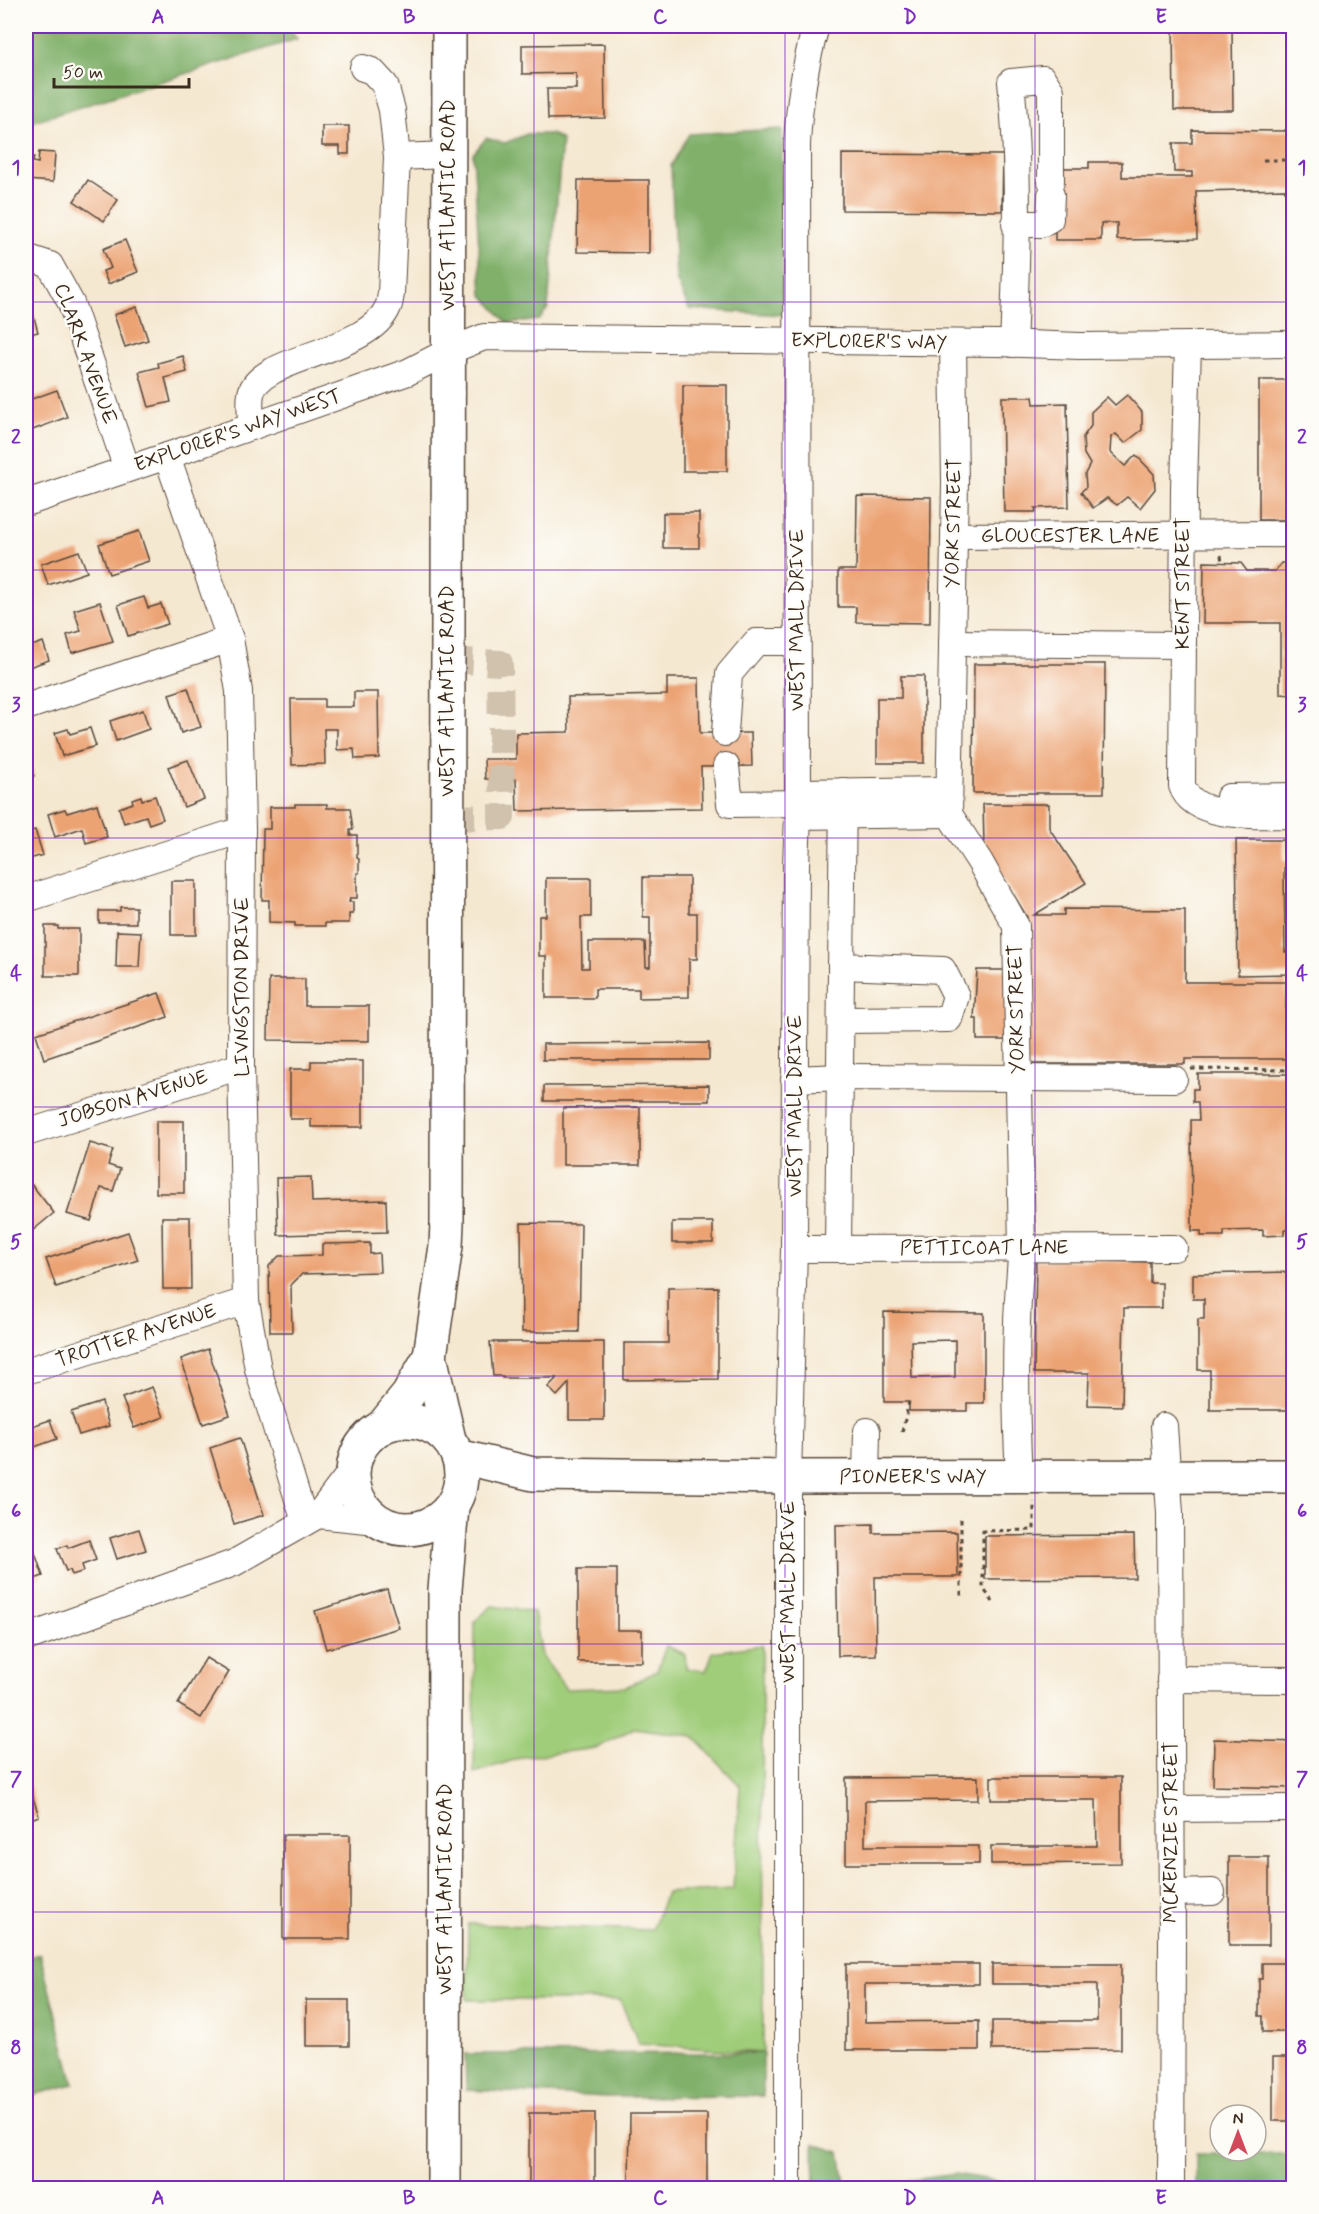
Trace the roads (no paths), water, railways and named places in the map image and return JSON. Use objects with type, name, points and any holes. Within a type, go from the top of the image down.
[{"type":"main road","name":"WEST ATLANTIC ROAD","points":[[382,1427],[408,1395],[430,1356],[446,1246],[448,26]]},
{"type":"main road","name":"WEST ATLANTIC ROAD","points":[[430,1356],[453,1448]]},
{"type":"main road","points":[[399,1421],[418,1422],[435,1428],[453,1448],[462,1477],[454,1502],[436,1521],[417,1529],[386,1525],[363,1508],[354,1490],[353,1469],[358,1452],[368,1437],[382,1427],[399,1421]]},
{"type":"main road","name":"PIONEER'S WAY","points":[[453,1448],[533,1474],[788,1477],[1293,1476]]},
{"type":"main road","name":"PIONEER'S WAY","points":[[454,1502],[533,1474]]},
{"type":"main road","name":"WEST ATLANTIC ROAD","points":[[444,2188],[445,1590],[454,1502]]},
{"type":"main road","name":"WEST ATLANTIC ROAD","points":[[386,1525],[417,1542],[428,1556],[445,1590]]},
{"type":"street","name":"WEST MALL DRIVE","points":[[788,2188],[788,1477],[794,1249],[798,803],[796,341],[799,108],[816,26]]},
{"type":"street","points":[[252,427],[250,393],[256,383],[272,371],[349,341],[366,331],[388,309],[391,294],[397,157],[392,110],[385,86],[372,71],[363,68]]},
{"type":"street","points":[[1013,344],[1016,283],[1015,224],[1015,124],[1011,82],[1042,80],[1051,91],[1050,219],[1041,224],[1015,224]]},
{"type":"street","points":[[397,157],[448,155]]},
{"type":"street","name":"CLARK AVENUE","points":[[26,257],[50,265],[71,303],[127,469]]},
{"type":"street","name":"EXPLORER'S WAY","points":[[447,352],[484,337],[1080,346],[1293,344]]},
{"type":"street","name":"YORK STREET","points":[[953,344],[955,483],[949,802],[1016,926],[1022,1248],[1018,1286],[1016,1430],[1027,1476]]},
{"type":"street","name":"KENT STREET","points":[[1188,345],[1182,645],[1182,786],[1191,799],[1208,806]]},
{"type":"street","name":"EXPLORER'S WAY WEST","points":[[26,502],[167,456],[408,372],[447,352]]},
{"type":"street","name":"LIVNGSTON DRIVE","points":[[167,456],[230,639],[239,691],[242,830],[241,1066],[246,1301],[258,1369],[312,1518]]},
{"type":"street","name":"GLOUCESTER LANE","points":[[954,536],[1293,534]]},
{"type":"street","points":[[26,707],[230,639]]},
{"type":"street","points":[[725,733],[729,674],[756,642],[797,642]]},
{"type":"street","points":[[952,643],[1182,645]]},
{"type":"street","points":[[726,766],[730,804],[949,802]]},
{"type":"street","points":[[1293,796],[1220,797],[1208,806],[1220,813],[1293,815]]},
{"type":"street","points":[[838,1249],[843,803]]},
{"type":"street","points":[[26,899],[242,830]]},
{"type":"street","points":[[841,966],[943,970],[956,996],[949,1019],[841,1020]]},
{"type":"street","name":"JOBSON AVENUE","points":[[26,1133],[241,1066]]},
{"type":"street","points":[[794,1079],[841,1077],[1174,1079]]},
{"type":"street","name":"PETTICOAT LANE","points":[[794,1249],[1173,1248]]},
{"type":"street","name":"TROTTER AVENUE","points":[[26,1371],[246,1301]]},
{"type":"street","name":"MCKENZIE STREET","points":[[1164,1426],[1164,1449],[1168,1475],[1172,1809],[1171,2188]]},
{"type":"street","points":[[866,1477],[867,1431]]},
{"type":"street","points":[[26,1638],[234,1563],[312,1518],[353,1469]]},
{"type":"street","points":[[312,1518],[386,1525]]},
{"type":"street","points":[[1170,1679],[1293,1680]]},
{"type":"street","points":[[1172,1809],[1293,1808]]},
{"type":"street","points":[[1172,1893],[1212,1892]]},
{"type":"tunnel","points":[[447,660],[500,663],[502,817],[447,818]]}]
